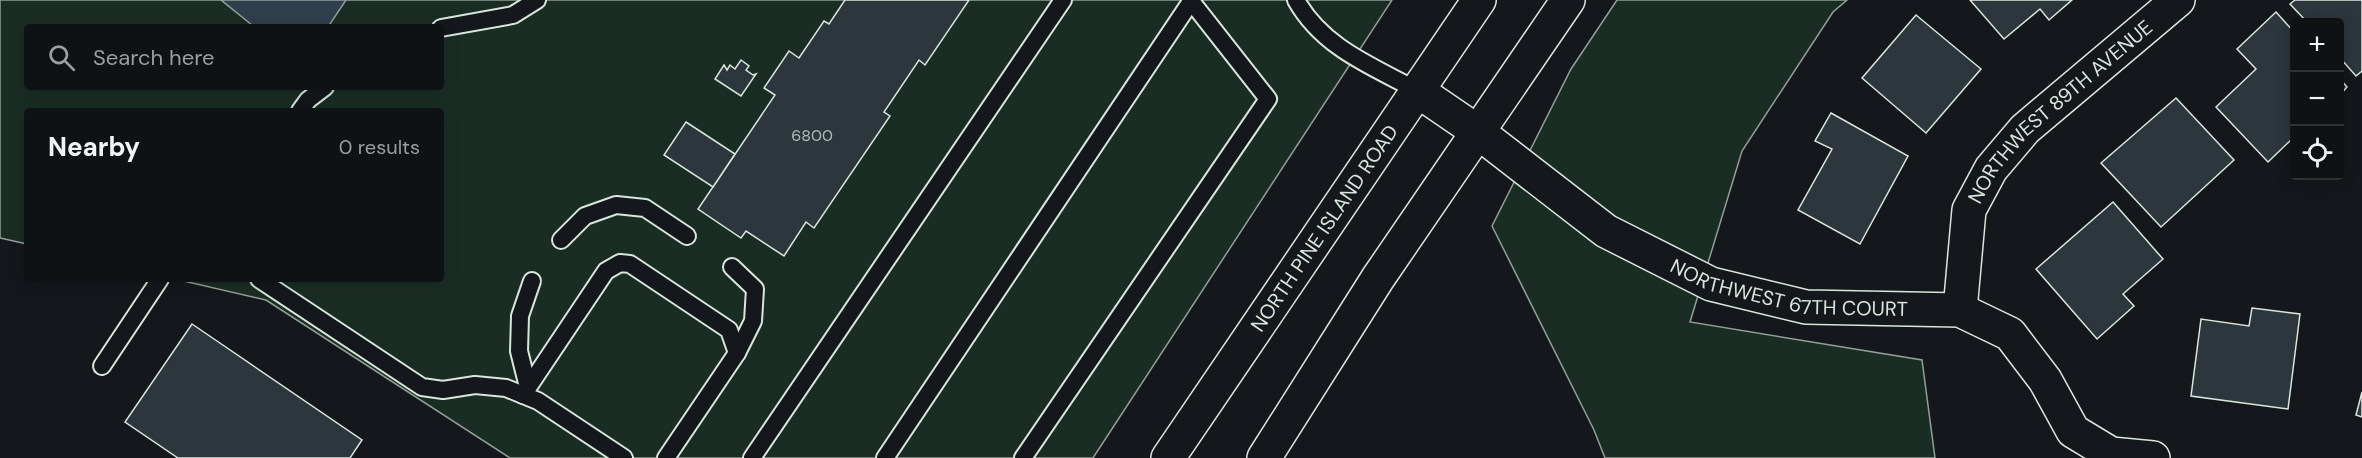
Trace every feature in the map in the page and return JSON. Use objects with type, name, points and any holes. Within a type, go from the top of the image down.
[{"type":"street","name":"NORTH PINE ISLAND ROAD","points":[[1168,458],[1479,0]]},
{"type":"street","points":[[1264,458],[1378,278],[1568,0]]},
{"type":"street","name":"NORTHWEST 89TH AVENUE","points":[[1960,310],[1969,210],[1991,169],[2025,129],[2178,0]]},
{"type":"street","name":"NORTHWEST 67TH COURT","points":[[1418,91],[1478,132],[1606,231],[1712,284],[1806,307],[1960,310],[2010,334],[2045,380],[2073,431],[2110,454],[2153,458]]},
{"type":"lane","points":[[444,27],[513,15],[537,0]]},
{"type":"lane","points":[[752,458],[1063,0]]},
{"type":"lane","points":[[1296,0],[1305,15],[1338,48],[1418,91]]},
{"type":"lane","points":[[885,458],[1192,1],[1268,99],[1023,458]]},
{"type":"lane","points":[[302,108],[321,90]]},
{"type":"lane","points":[[561,240],[585,216],[616,205],[645,208],[687,236]]},
{"type":"lane","points":[[525,391],[606,271],[620,263],[630,264],[729,330],[736,353]]},
{"type":"lane","points":[[666,458],[736,353],[753,321],[754,289],[732,267]]},
{"type":"lane","points":[[525,391],[519,351],[520,316],[532,281]]},
{"type":"lane","points":[[102,366],[158,282]]},
{"type":"lane","points":[[264,282],[422,387],[443,390],[475,385],[525,391],[624,458]]},
{"type":"green space","points":[[0,0],[1392,0],[1093,458],[510,458],[266,300],[188,282],[444,282],[444,108],[24,108],[24,243],[0,238]]},
{"type":"green space","points":[[1617,0],[1847,0],[1833,12],[1742,151],[1690,322],[1922,360],[1935,458],[1605,458],[1594,430],[1492,226],[1571,69]]},
{"type":"water","points":[[221,0],[346,0],[330,24],[251,24]]},
{"type":"building","points":[[845,0],[969,0],[925,65],[919,60],[884,112],[890,116],[814,228],[806,222],[784,256],[746,231],[741,238],[698,209],[775,95],[764,88],[789,51],[799,58],[824,21],[829,24]]},
{"type":"building","points":[[1970,0],[2072,0],[2049,20],[2040,9],[2004,39]]},
{"type":"building","points":[[2295,0],[2362,0],[2362,71],[2356,76],[2344,62],[2344,18],[2303,18],[2290,4]]},
{"type":"building","points":[[2276,12],[2290,28],[2290,141],[2268,162],[2216,107],[2256,69],[2237,49]]},
{"type":"building","points":[[1916,15],[1981,69],[1926,133],[1862,78]]},
{"type":"building","points":[[741,60],[749,66],[746,70],[753,75],[756,74],[741,96],[715,79],[724,65],[727,70],[730,65],[735,69]]},
{"type":"building","points":[[2176,98],[2234,160],[2161,227],[2101,163]]},
{"type":"building","points":[[1831,113],[1908,156],[1860,244],[1798,210],[1832,149],[1815,141]]},
{"type":"building","points":[[686,122],[735,154],[713,187],[664,155]]},
{"type":"building","points":[[2113,202],[2163,259],[2123,294],[2134,306],[2097,339],[2036,269]]},
{"type":"building","points":[[2252,308],[2300,314],[2288,409],[2191,396],[2201,319],[2249,326]]},
{"type":"building","points":[[192,324],[362,440],[350,458],[178,458],[125,422]]},
{"type":"building","points":[[2362,392],[2362,417],[2356,415]]}]
